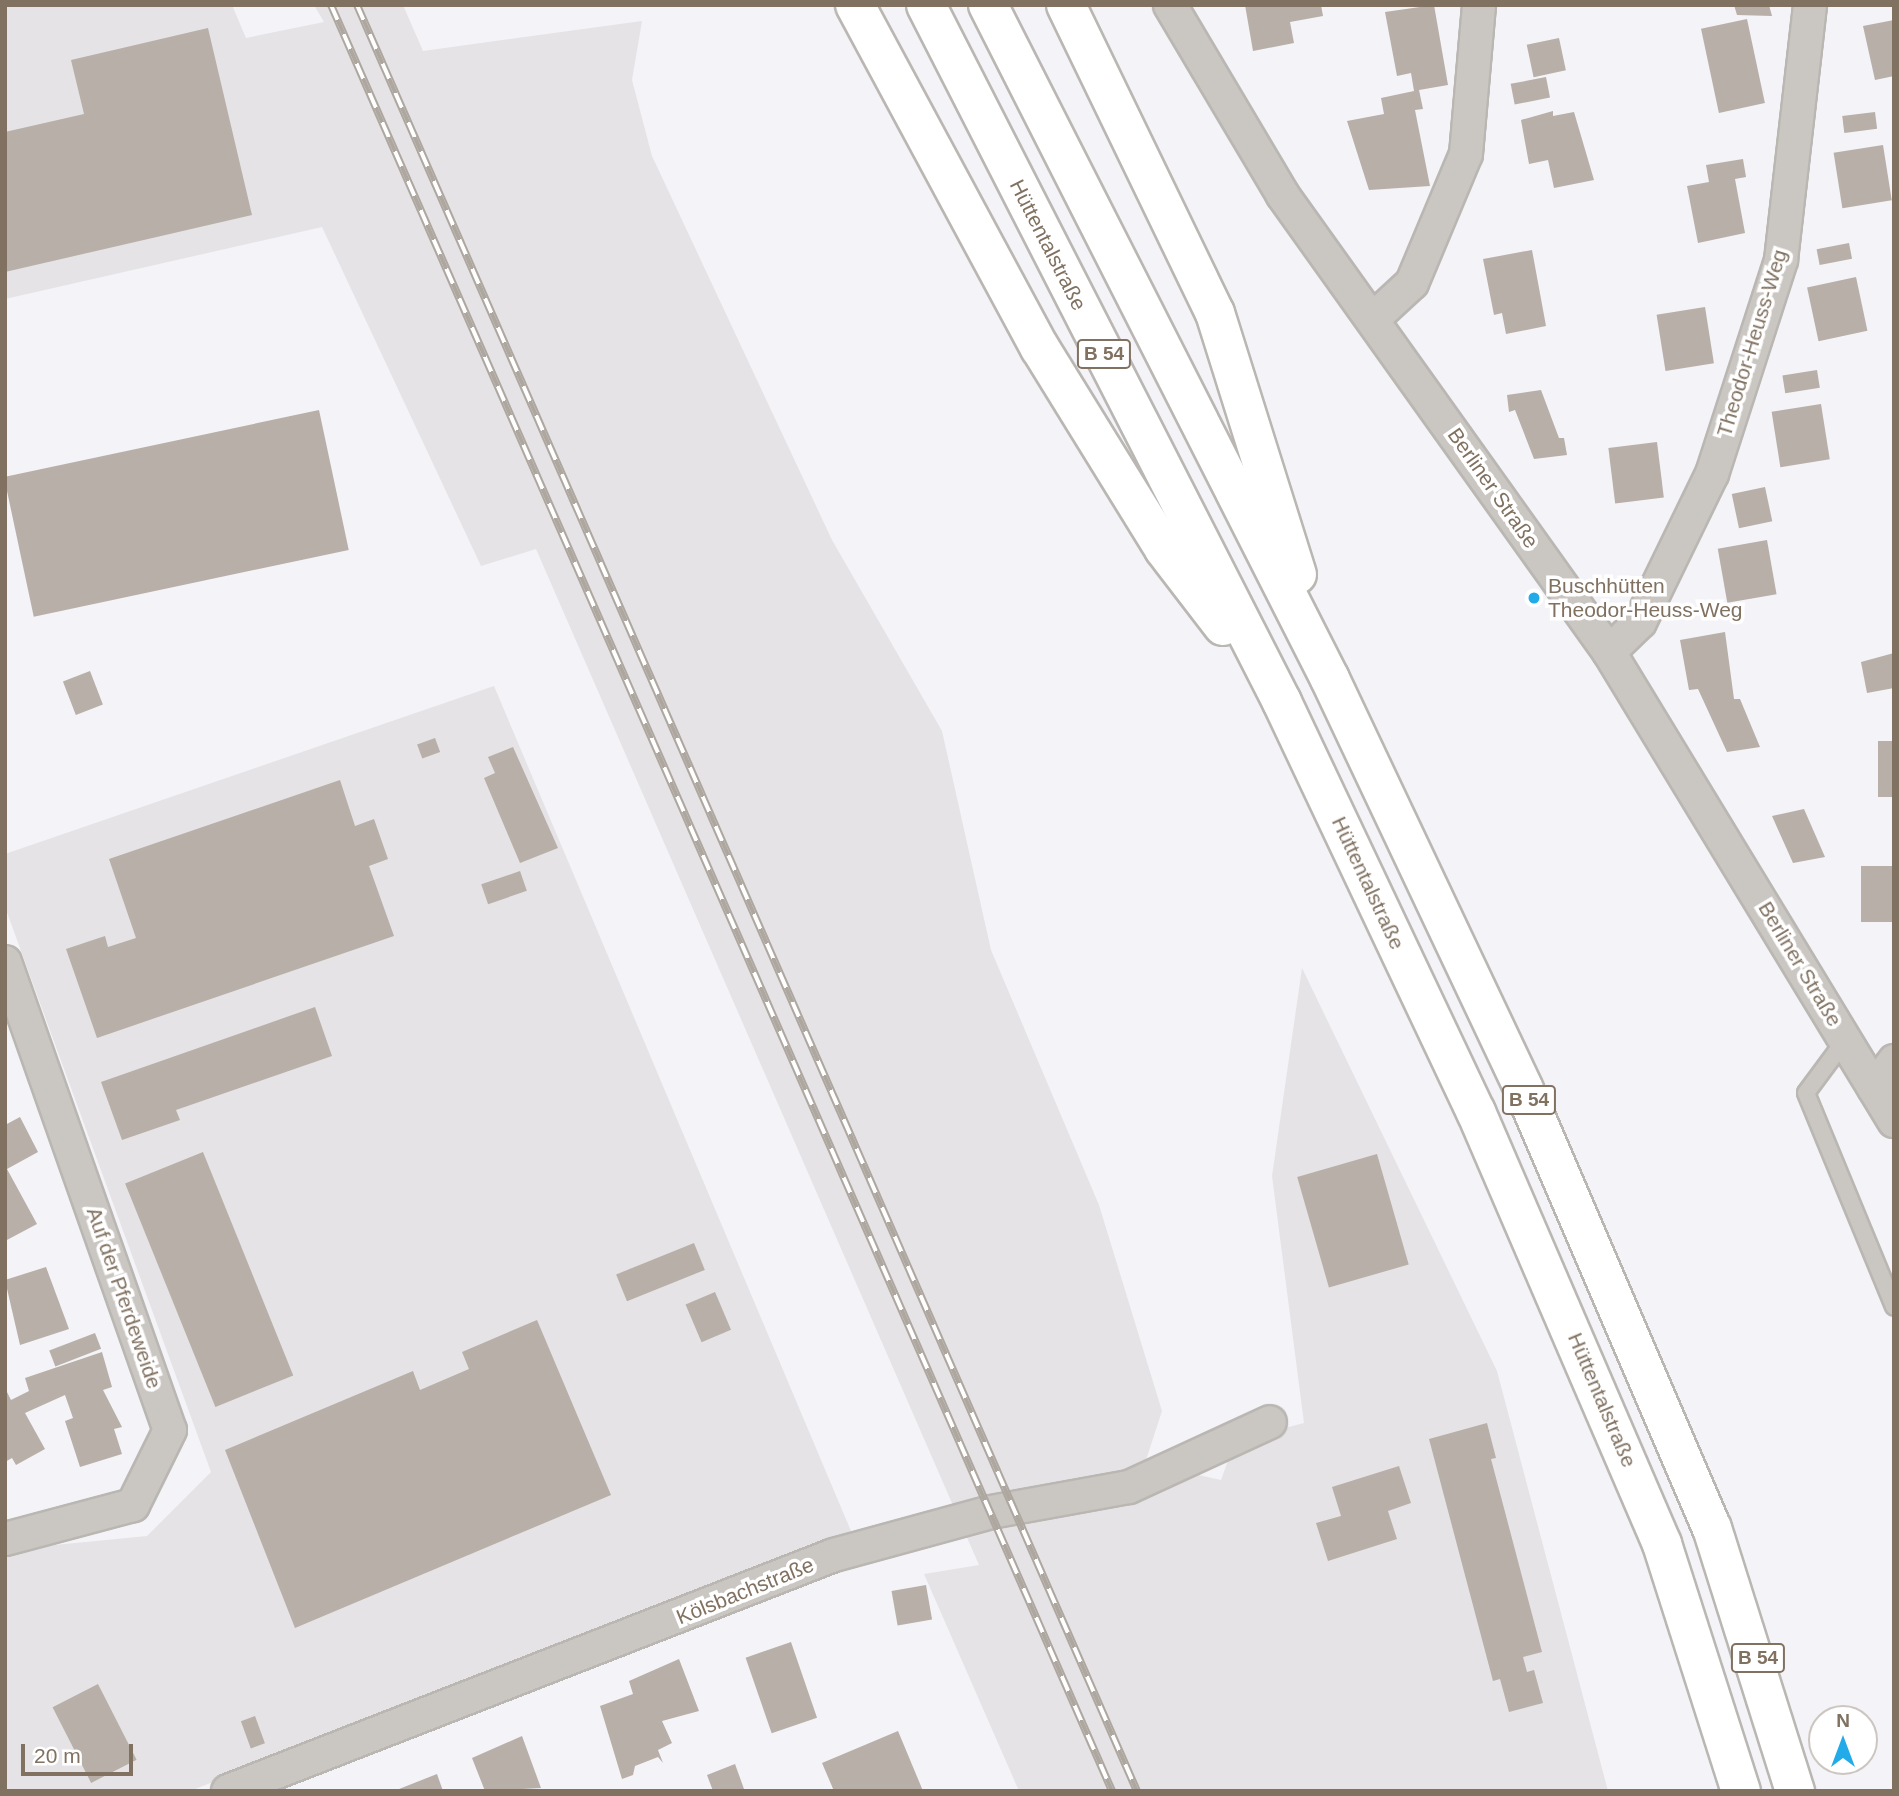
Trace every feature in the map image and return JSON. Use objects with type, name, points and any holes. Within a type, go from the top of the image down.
[{"type":"highway","points":[[855,5],[1048,359],[1164,549],[1282,702]]},
{"type":"highway","name":"Hüttentalstraße","points":[[926,5],[1282,702],[1597,1386],[1694,1634],[1741,1791]]},
{"type":"highway","name":"B 54","points":[[988,5],[1330,679],[1645,1363],[1750,1632],[1795,1791]]},
{"type":"highway","points":[[1066,5],[1215,313],[1330,679]]},
{"type":"street","name":"Berliner Straße","points":[[1170,5],[1282,194],[1374,319],[1609,652],[1894,1121]]},
{"type":"street","points":[[1374,319],[1412,283],[1466,154],[1479,5]]},
{"type":"street","name":"Theodor-Heuss-Weg","points":[[1609,652],[1640,622],[1712,474],[1781,260],[1810,5]]},
{"type":"street","name":"Auf der Pferdeweide","points":[[5,962],[170,1430],[133,1505],[5,1539]]},
{"type":"street","points":[[1874,1088],[1894,1061]]},
{"type":"street","name":"Kölsbachstraße","points":[[228,1791],[834,1555],[991,1513],[1129,1487],[1270,1422]]},
{"type":"lane","points":[[1846,1040],[1806,1093],[1894,1307]]},
{"type":"shaded area","points":[[5,5],[232,5],[246,38],[324,22],[314,5],[403,5],[423,51],[642,21],[632,80],[652,156],[832,540],[942,731],[991,950],[1099,1205],[1162,1411],[1145,1463],[1221,1480],[1235,1441],[1304,1423],[1272,1176],[1302,968],[1497,1371],[1608,1791],[1019,1791],[924,1574],[979,1565],[536,549],[481,566],[322,227],[5,299]]},
{"type":"shaded area","points":[[494,686],[851,1531],[190,1791],[5,1791],[5,1556],[24,1548],[147,1536],[211,1472],[5,907],[5,854]]},
{"type":"building","points":[[1245,5],[1321,5],[1323,16],[1290,22],[1294,43],[1253,51]]},
{"type":"building","points":[[1434,5],[1448,85],[1419,90],[1423,109],[1415,110],[1430,186],[1369,190],[1347,121],[1384,114],[1381,98],[1414,91],[1411,73],[1397,76],[1385,12]]},
{"type":"building","points":[[1734,5],[1769,5],[1772,16],[1737,15]]},
{"type":"building","points":[[1747,19],[1765,103],[1719,113],[1701,29]]},
{"type":"building","points":[[1894,20],[1894,76],[1875,80],[1863,26]]},
{"type":"building","points":[[208,28],[252,215],[5,272],[5,132],[84,114],[71,60]]},
{"type":"building","points":[[1559,38],[1566,70],[1534,77],[1527,45]]},
{"type":"building","points":[[1546,77],[1550,98],[1515,104],[1511,84]]},
{"type":"building","points":[[1553,111],[1553,116],[1574,112],[1594,180],[1554,188],[1548,160],[1529,164],[1521,120]]},
{"type":"building","points":[[1875,112],[1877,129],[1844,133],[1842,116]]},
{"type":"building","points":[[1883,145],[1892,200],[1842,208],[1834,153]]},
{"type":"building","points":[[1743,159],[1746,177],[1735,179],[1745,233],[1698,243],[1687,186],[1709,182],[1706,165]]},
{"type":"building","points":[[1849,243],[1852,259],[1820,265],[1817,249]]},
{"type":"building","points":[[1532,250],[1546,326],[1506,334],[1502,313],[1494,315],[1483,259]]},
{"type":"building","points":[[1856,277],[1867,331],[1819,341],[1807,287]]},
{"type":"building","points":[[1705,307],[1714,363],[1666,371],[1657,315]]},
{"type":"building","points":[[1817,370],[1820,388],[1785,393],[1782,375]]},
{"type":"building","points":[[1541,390],[1559,438],[1564,438],[1567,455],[1534,459],[1515,410],[1509,412],[1507,395]]},
{"type":"building","points":[[1821,404],[1830,459],[1780,467],[1772,412]]},
{"type":"building","points":[[319,410],[349,550],[34,617],[5,477]]},
{"type":"building","points":[[1657,442],[1664,498],[1615,504],[1608,448]]},
{"type":"building","points":[[1765,487],[1772,521],[1739,528],[1732,494]]},
{"type":"building","points":[[1767,540],[1777,594],[1727,603],[1718,549]]},
{"type":"building","points":[[1725,632],[1734,699],[1740,699],[1760,747],[1727,752],[1698,689],[1689,690],[1680,640]]},
{"type":"building","points":[[1894,653],[1894,688],[1867,693],[1861,662]]},
{"type":"building","points":[[90,671],[103,705],[76,715],[63,681]]},
{"type":"building","points":[[435,738],[440,752],[422,759],[417,744]]},
{"type":"building","points":[[1878,741],[1894,741],[1894,797],[1878,797]]},
{"type":"building","points":[[513,747],[558,848],[520,863],[484,778],[495,773],[488,757]]},
{"type":"building","points":[[340,780],[355,826],[374,819],[388,859],[369,866],[394,936],[97,1038],[66,949],[105,936],[108,947],[136,938],[109,859]]},
{"type":"building","points":[[1804,809],[1825,857],[1793,863],[1772,816]]},
{"type":"building","points":[[1861,866],[1894,866],[1894,922],[1861,922]]},
{"type":"building","points":[[520,871],[527,891],[488,904],[481,884]]},
{"type":"building","points":[[315,1007],[332,1056],[176,1110],[180,1120],[122,1140],[101,1082]]},
{"type":"building","points":[[20,1117],[38,1152],[7,1169],[37,1224],[5,1241],[5,1125]]},
{"type":"building","points":[[203,1152],[293,1375],[215,1407],[125,1183]]},
{"type":"building","points":[[1377,1154],[1409,1265],[1329,1287],[1297,1177]]},
{"type":"building","points":[[694,1243],[705,1270],[627,1301],[616,1274]]},
{"type":"building","points":[[46,1267],[69,1329],[20,1345],[5,1280]]},
{"type":"building","points":[[715,1292],[731,1330],[702,1342],[686,1305]]},
{"type":"building","points":[[537,1320],[611,1495],[295,1628],[225,1450],[413,1371],[420,1390],[469,1369],[462,1352]]},
{"type":"building","points":[[95,1333],[101,1349],[55,1366],[49,1351]]},
{"type":"building","points":[[102,1352],[112,1387],[103,1390],[122,1427],[114,1429],[122,1454],[80,1467],[65,1421],[73,1418],[65,1395],[25,1413],[45,1449],[16,1465],[12,1458],[5,1462],[5,1388],[11,1400],[29,1391],[25,1378]]},
{"type":"building","points":[[1487,1423],[1496,1458],[1491,1459],[1542,1652],[1523,1657],[1527,1672],[1534,1670],[1543,1703],[1509,1712],[1500,1679],[1493,1681],[1429,1439]]},
{"type":"building","points":[[1399,1466],[1411,1503],[1388,1511],[1397,1539],[1328,1561],[1316,1523],[1341,1516],[1332,1487]]},
{"type":"building","points":[[926,1585],[932,1619],[898,1626],[892,1591]]},
{"type":"building","points":[[791,1642],[817,1718],[772,1733],[746,1658]]},
{"type":"building","points":[[679,1659],[699,1711],[662,1721],[672,1743],[658,1750],[663,1763],[658,1757],[635,1766],[633,1775],[622,1779],[600,1706],[633,1694],[629,1681]]},
{"type":"building","points":[[98,1684],[137,1760],[91,1783],[53,1707]]},
{"type":"building","points":[[255,1716],[265,1743],[251,1748],[241,1721]]},
{"type":"building","points":[[898,1731],[923,1791],[834,1791],[822,1763]]},
{"type":"building","points":[[522,1736],[541,1788],[485,1791],[472,1758]]},
{"type":"building","points":[[735,1764],[744,1789],[713,1791],[707,1775]]},
{"type":"building","points":[[437,1774],[443,1791],[394,1791]]},
{"type":"railway","points":[[331,5],[1112,1791]]},
{"type":"railway","points":[[357,5],[1137,1791]]},
{"type":"place","name":"Buschhütten Theodor-Heuss-Weg","points":[[1534,598]]}]
